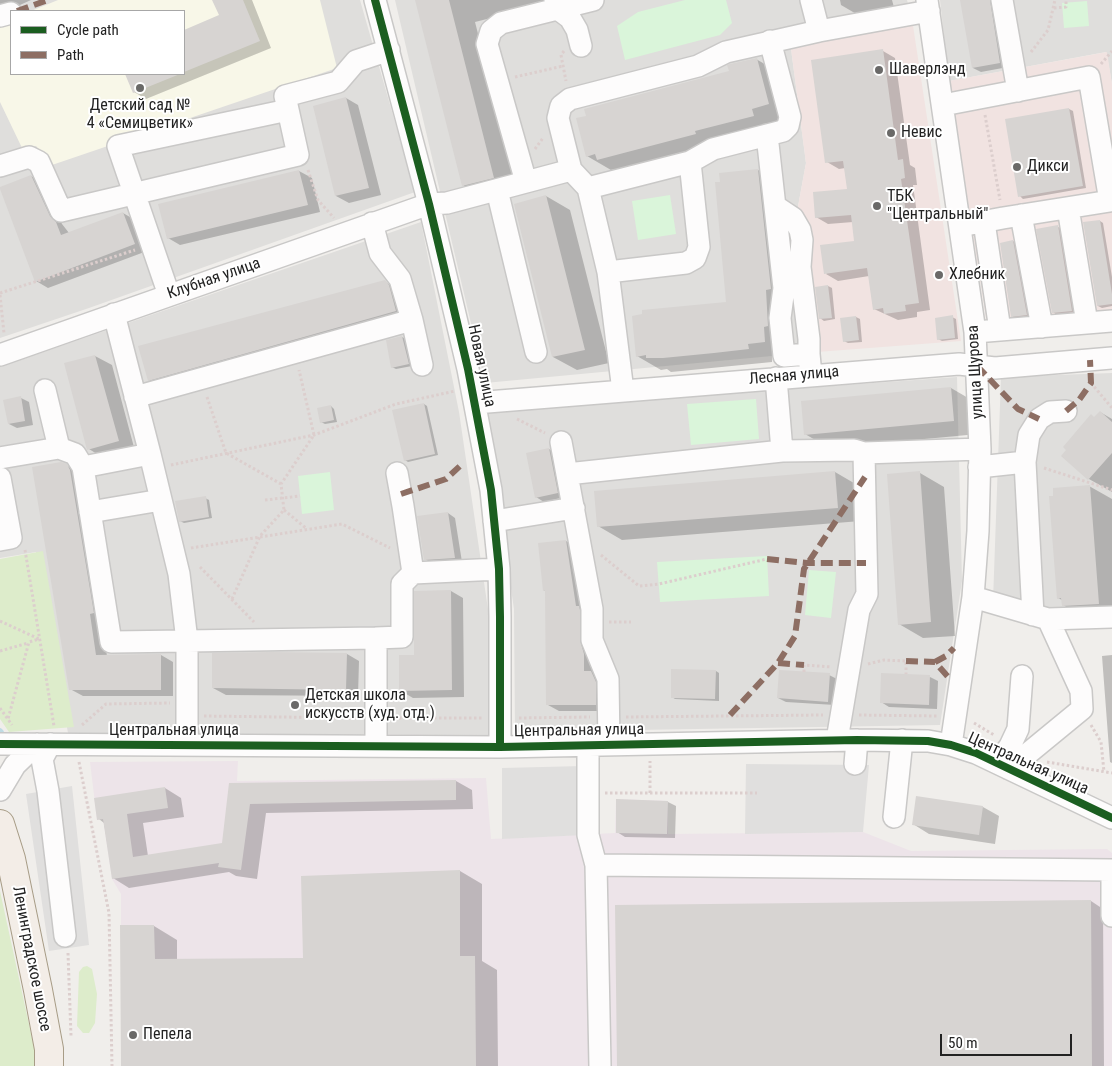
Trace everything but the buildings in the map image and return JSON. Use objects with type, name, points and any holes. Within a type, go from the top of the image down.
[{"type":"main road","name":"Ленинградское шоссе","points":[[0,824],[11,859],[17,887],[47,1041],[49,1066]]},
{"type":"street","name":"Новая улица","points":[[375,0],[429,204],[474,395],[491,490],[499,569],[500,747]]},
{"type":"street","points":[[524,175],[487,44],[491,31],[501,23],[557,4],[593,0]]},
{"type":"street","points":[[811,0],[819,31]]},
{"type":"street","points":[[1002,0],[1017,81]]},
{"type":"street","points":[[557,4],[570,18],[577,30],[581,46]]},
{"type":"street","points":[[623,391],[608,272],[588,188],[572,170],[558,118],[561,106],[570,99],[698,66],[726,52],[928,5]]},
{"type":"street","name":"улица Щурова","points":[[928,5],[975,332],[977,366],[978,532],[973,598],[951,745]]},
{"type":"street","points":[[588,188],[690,162],[713,149],[783,131],[788,126],[790,118],[770,42]]},
{"type":"street","points":[[0,166],[29,157],[39,162],[61,211],[134,192],[298,155],[285,96],[338,82],[356,61],[389,50]]},
{"type":"street","points":[[943,105],[982,97],[1017,81],[1089,77],[1111,203],[1002,218],[960,226]]},
{"type":"street","points":[[169,295],[118,146],[288,110]]},
{"type":"street","points":[[767,135],[784,288],[780,318],[784,356],[810,364]]},
{"type":"street","points":[[608,272],[686,263],[695,258],[699,247],[690,162]]},
{"type":"street","name":"Клубная улица","points":[[2,344],[114,314],[429,204],[447,203],[497,190],[524,175],[572,170]]},
{"type":"street","points":[[497,190],[536,352]]},
{"type":"street","points":[[1068,208],[1087,323]]},
{"type":"street","points":[[1002,218],[1042,327]]},
{"type":"street","points":[[1000,330],[1002,218]]},
{"type":"street","points":[[372,223],[380,253],[400,279],[422,365]]},
{"type":"street","points":[[114,314],[179,574],[187,641],[187,745]]},
{"type":"street","points":[[135,397],[412,320]]},
{"type":"street","points":[[975,332],[1112,321]]},
{"type":"street","name":"Лесная улица","points":[[474,395],[623,391],[776,378],[810,364],[960,364],[995,368],[1112,358]]},
{"type":"street","points":[[776,378],[782,451]]},
{"type":"street","points":[[45,390],[59,448]]},
{"type":"street","points":[[1003,766],[1082,709],[1081,691],[1040,617],[1025,462],[1029,434],[1039,419],[1050,412],[1066,411]]},
{"type":"street","points":[[561,442],[592,609],[592,640],[608,679],[609,745]]},
{"type":"street","points":[[0,458],[59,448],[75,454],[82,467],[111,642],[402,638],[402,584],[412,566],[404,506],[396,473]]},
{"type":"street","points":[[567,474],[782,451],[854,450],[864,453],[1025,462]]},
{"type":"street","points":[[855,764],[847,740],[842,714],[859,610],[867,594],[864,453]]},
{"type":"street","points":[[82,467],[152,461]]},
{"type":"street","points":[[0,478],[5,539]]},
{"type":"street","points":[[90,512],[161,500]]},
{"type":"street","points":[[494,521],[574,508]]},
{"type":"street","points":[[412,566],[499,569]]},
{"type":"street","points":[[973,598],[1040,617],[1112,617]]},
{"type":"street","points":[[376,638],[376,746]]},
{"type":"street","points":[[1003,766],[1018,729],[1022,676]]},
{"type":"street","name":"Центральная улица","points":[[0,744],[43,744],[74,738],[187,745],[500,747],[902,740],[951,745],[976,753],[1112,818]]},
{"type":"street","points":[[894,817],[902,740]]},
{"type":"street","points":[[0,790],[15,765],[43,744]]},
{"type":"street","points":[[43,744],[42,759],[48,790],[64,936]]},
{"type":"street","points":[[588,745],[588,835],[596,865],[600,1066]]},
{"type":"street","points":[[596,865],[1112,870],[1112,916]]},
{"type":"path","points":[[1017,81],[1048,30],[1055,0]]},
{"type":"path","points":[[1053,8],[1066,7],[1066,0]]},
{"type":"path","points":[[570,99],[561,55],[565,50],[581,46]]},
{"type":"path","points":[[498,81],[563,66]]},
{"type":"path","points":[[982,97],[1002,218]]},
{"type":"path","points":[[524,175],[558,118]]},
{"type":"path","points":[[298,155],[306,164],[318,200],[330,215],[352,231]]},
{"type":"path","points":[[2,344],[0,294],[153,245]]},
{"type":"path","points":[[295,352],[314,435],[281,484],[284,510],[307,530]]},
{"type":"path","points":[[201,378],[226,453],[281,484]]},
{"type":"path","points":[[1091,383],[1112,408]]},
{"type":"path","points":[[152,461],[226,453],[314,435],[396,404],[474,395]]},
{"type":"path","points":[[1025,462],[1112,490]]},
{"type":"path","points":[[265,500],[300,496]]},
{"type":"path","points":[[232,600],[260,536],[284,510]]},
{"type":"path","points":[[173,551],[342,524],[412,566]]},
{"type":"path","points":[[579,538],[638,586],[659,584],[767,559]]},
{"type":"path","points":[[5,539],[26,550],[55,733],[74,738]]},
{"type":"path","points":[[200,567],[272,640]]},
{"type":"path","points":[[0,621],[39,639]]},
{"type":"path","points":[[0,651],[39,639]]},
{"type":"path","points":[[8,719],[29,642]]},
{"type":"path","points":[[74,738],[106,704],[376,718],[842,714],[943,716]]},
{"type":"path","points":[[1082,709],[1101,742],[1104,772]]},
{"type":"path","points":[[74,738],[109,913],[112,1066]]},
{"type":"path","points":[[650,753],[650,793]]},
{"type":"path","points":[[588,793],[757,793]]},
{"type":"path","points":[[64,936],[68,948],[71,1040]]},
{"type":"shaded area","points":[[0,0],[360,0],[415,192],[0,338]]},
{"type":"shaded area","name":"Детский сад № 4 «Семицветик»","points":[[58,0],[320,0],[337,68],[52,165],[36,146],[23,150],[0,102],[0,24],[10,20],[10,75],[185,75],[185,10],[33,10]]},
{"type":"shaded area","points":[[395,0],[907,0],[912,19],[790,41],[806,163],[792,239],[804,353],[485,383]]},
{"type":"shaded area","points":[[940,0],[1112,0],[1112,84],[1106,52],[949,81]]},
{"type":"shaded area","points":[[912,19],[961,341],[804,353],[792,239],[806,163],[790,41]]},
{"type":"shaded area","points":[[1107,52],[1112,84],[1112,327],[989,338],[949,81]]},
{"type":"shaded area","points":[[421,222],[459,412],[490,623],[488,735],[68,733],[36,552],[0,558],[0,367]]},
{"type":"shaded area","points":[[1112,373],[1112,610],[1053,615],[993,601],[1001,377]]},
{"type":"shaded area","points":[[957,377],[962,581],[940,725],[515,732],[514,609],[485,411]]},
{"type":"shaded area","points":[[238,761],[237,781],[486,778],[491,839],[615,833],[616,799],[668,801],[668,834],[863,832],[911,851],[1107,849],[1112,853],[1112,1066],[121,1066],[121,894],[112,879],[103,819],[97,820],[90,762]]},
{"type":"shaded area","points":[[746,764],[869,765],[863,832],[745,834]]},
{"type":"shaded area","points":[[583,766],[584,835],[502,839],[502,768]]},
{"type":"shaded area","points":[[72,786],[89,945],[49,951],[26,794]]},
{"type":"green space","points":[[685,0],[726,0],[732,23],[720,35],[625,60],[617,26],[638,12]]},
{"type":"green space","points":[[1087,1],[1089,26],[1064,28],[1062,3]]},
{"type":"green space","points":[[670,195],[676,234],[638,240],[632,201]]},
{"type":"green space","points":[[756,399],[759,439],[691,445],[687,404]]},
{"type":"green space","points":[[330,472],[334,510],[302,514],[298,476]]},
{"type":"green space","points":[[43,551],[74,727],[9,732],[0,719],[0,559]]},
{"type":"green space","points":[[767,556],[769,596],[660,602],[657,562]]},
{"type":"green space","points":[[809,570],[836,572],[831,618],[805,615]]},
{"type":"green space","points":[[0,891],[35,1052],[34,1066],[0,1066]]},
{"type":"green space","points":[[87,966],[92,969],[97,994],[95,1023],[89,1033],[83,1033],[77,1026],[79,972],[83,967]]},
{"type":"marked path","points":[[20,10],[48,0]]},
{"type":"marked path","points":[[1066,411],[1079,400],[1091,383],[1090,360]]},
{"type":"marked path","points":[[977,366],[1018,409],[1039,419]]},
{"type":"marked path","points":[[401,494],[446,479],[460,466]]},
{"type":"marked path","points":[[730,715],[778,663],[795,636],[804,569],[865,477]]},
{"type":"marked path","points":[[767,559],[807,563],[866,563]]},
{"type":"marked path","points":[[935,662],[946,656],[954,648]]},
{"type":"marked path","points":[[906,661],[935,662],[949,678]]},
{"type":"marked path","points":[[778,663],[804,665]]},
{"type":"cycle path","points":[[375,0],[429,204],[468,369],[491,490],[499,569],[500,747]]},
{"type":"cycle path","points":[[0,744],[500,747],[857,740],[928,741],[951,745],[976,753],[1112,818]]},
{"type":"place","name":"Шаверлэнд","points":[[879,70]]},
{"type":"place","name":"Детский сад № 4 «Семицветик»","points":[[140,88]]},
{"type":"place","name":"Невис","points":[[891,133]]},
{"type":"place","name":"Дикси","points":[[1017,167]]},
{"type":"place","name":"ТБК \"Центральный\"","points":[[877,206]]},
{"type":"place","name":"Хлебник","points":[[939,275]]},
{"type":"place","name":"Детская школа искусств (худ. отд.)","points":[[295,705]]},
{"type":"place","name":"Пепела","points":[[133,1035]]}]
